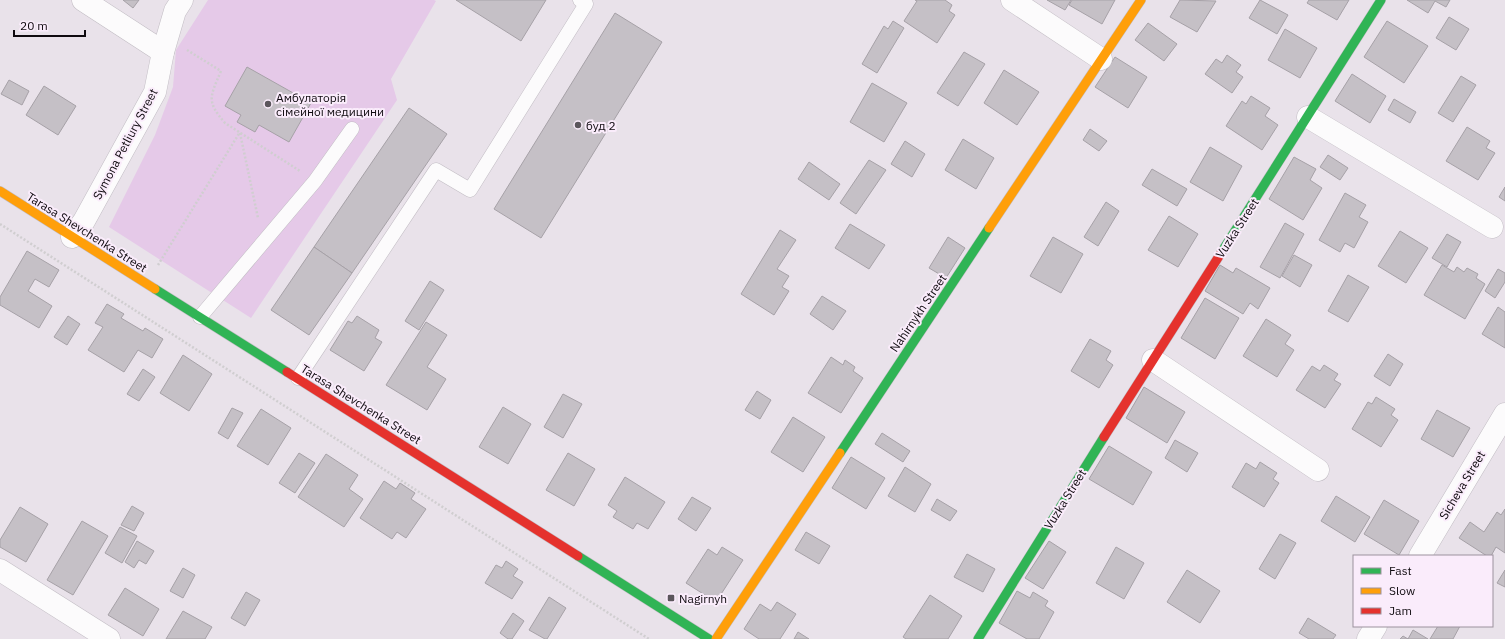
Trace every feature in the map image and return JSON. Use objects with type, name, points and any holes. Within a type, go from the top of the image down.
[{"type":"street","points":[[83,0],[166,45]]},
{"type":"street","name":"Symona Petliury Street","points":[[72,237],[84,221],[155,92],[175,11],[182,0]]},
{"type":"street","points":[[1012,0],[1101,59]]},
{"type":"street","name":"Nahirnykh Street","points":[[716,639],[1141,0]]},
{"type":"street","name":"Vuzka Street","points":[[978,639],[1152,360],[1308,117],[1381,0]]},
{"type":"street","points":[[1308,117],[1492,227]]},
{"type":"street","name":"Tarasa Shevchenka Street","points":[[0,191],[709,639]]},
{"type":"street","points":[[1152,360],[1318,470]]},
{"type":"street","name":"Sicheva Street","points":[[1421,555],[1505,414]]},
{"type":"street","points":[[0,570],[109,639]]},
{"type":"street","points":[[1368,639],[1375,627]]},
{"type":"lane","points":[[298,378],[436,170],[470,190],[586,4],[580,0]]},
{"type":"lane","points":[[200,317],[315,181],[352,130]]},
{"type":"path","points":[[166,45],[221,71],[210,101],[216,112],[225,123],[315,181]]},
{"type":"path","points":[[240,132],[263,243]]},
{"type":"path","points":[[156,267],[240,132]]},
{"type":"path","points":[[0,224],[650,639]]},
{"type":"shaded area","points":[[208,0],[436,1],[391,79],[397,100],[251,318],[109,227],[155,135],[173,87],[176,50]]},
{"type":"building","points":[[123,0],[139,0],[133,8]]},
{"type":"building","points":[[456,0],[546,0],[521,41]]},
{"type":"building","points":[[915,0],[945,0],[952,5],[949,11],[955,15],[937,43],[904,21],[917,1]]},
{"type":"building","points":[[1047,0],[1071,0],[1065,10]]},
{"type":"building","points":[[1072,0],[1115,0],[1102,24],[1069,5]]},
{"type":"building","points":[[1180,0],[1216,1],[1197,32],[1170,17]]},
{"type":"building","points":[[1260,0],[1288,15],[1277,34],[1249,18]]},
{"type":"building","points":[[1309,0],[1349,0],[1337,20],[1307,3]]},
{"type":"building","points":[[1407,0],[1450,0],[1446,7],[1435,1],[1428,13]]},
{"type":"building","name":"буд 2","points":[[615,13],[662,42],[541,238],[494,209]]},
{"type":"building","points":[[1449,17],[1469,29],[1456,50],[1436,38]]},
{"type":"building","points":[[893,21],[904,28],[877,73],[862,64],[884,26],[888,29]]},
{"type":"building","points":[[1387,21],[1428,46],[1404,83],[1364,57]]},
{"type":"building","points":[[1148,23],[1177,44],[1164,61],[1135,40]]},
{"type":"building","points":[[1285,29],[1317,48],[1300,78],[1268,60]]},
{"type":"building","points":[[964,52],[985,64],[958,106],[937,93]]},
{"type":"building","points":[[1227,55],[1241,65],[1236,72],[1243,77],[1232,93],[1205,74],[1216,59],[1222,63]]},
{"type":"building","points":[[1115,57],[1147,77],[1128,108],[1095,87]]},
{"type":"building","name":"Амбулаторія сімейної медицини","points":[[247,67],[311,103],[289,142],[259,125],[255,132],[237,122],[241,115],[225,106]]},
{"type":"building","points":[[1004,70],[1039,92],[1017,125],[984,103]]},
{"type":"building","points":[[1352,74],[1386,96],[1370,123],[1335,101]]},
{"type":"building","points":[[1461,76],[1476,85],[1453,122],[1438,113]]},
{"type":"building","points":[[9,80],[29,91],[22,105],[1,94]]},
{"type":"building","points":[[872,83],[907,103],[884,142],[850,122]]},
{"type":"building","points":[[44,86],[76,106],[58,135],[26,115]]},
{"type":"building","points":[[1251,96],[1270,108],[1265,116],[1278,125],[1262,150],[1226,126],[1242,101],[1246,104]]},
{"type":"building","points":[[1394,99],[1416,112],[1410,123],[1388,110]]},
{"type":"building","points":[[409,108],[447,134],[352,273],[314,247]]},
{"type":"building","points":[[1467,127],[1490,141],[1486,148],[1495,153],[1478,180],[1446,161]]},
{"type":"building","points":[[1090,129],[1107,141],[1099,151],[1083,140]]},
{"type":"building","points":[[963,139],[994,158],[976,189],[945,170]]},
{"type":"building","points":[[905,141],[925,154],[912,177],[891,164]]},
{"type":"building","points":[[1210,147],[1242,166],[1223,201],[1190,182]]},
{"type":"building","points":[[1328,155],[1348,168],[1340,180],[1320,167]]},
{"type":"building","points":[[1294,157],[1316,169],[1310,180],[1322,188],[1303,220],[1269,199]]},
{"type":"building","points":[[869,160],[886,170],[856,214],[840,203]]},
{"type":"building","points":[[809,162],[840,184],[829,200],[798,179]]},
{"type":"building","points":[[1152,169],[1187,189],[1177,206],[1142,185]]},
{"type":"building","points":[[1505,187],[1505,201],[1499,197]]},
{"type":"building","points":[[1345,193],[1366,205],[1359,217],[1368,222],[1354,248],[1345,243],[1340,252],[1319,240]]},
{"type":"building","points":[[1106,202],[1119,211],[1098,246],[1084,237]]},
{"type":"building","points":[[1169,216],[1198,234],[1178,267],[1148,250]]},
{"type":"building","points":[[1285,223],[1304,234],[1280,278],[1260,267]]},
{"type":"building","points":[[850,224],[885,245],[869,269],[835,248]]},
{"type":"building","points":[[780,230],[796,240],[777,269],[789,276],[782,287],[789,291],[774,315],[741,294]]},
{"type":"building","points":[[1400,231],[1428,248],[1406,283],[1378,266]]},
{"type":"building","points":[[1447,234],[1461,242],[1447,267],[1432,258]]},
{"type":"building","points":[[948,237],[965,248],[946,278],[929,268]]},
{"type":"building","points":[[1053,237],[1083,254],[1061,293],[1030,276]]},
{"type":"building","points":[[314,247],[352,273],[309,335],[271,310]]},
{"type":"building","points":[[27,251],[59,270],[49,287],[35,279],[28,291],[52,306],[39,328],[0,305],[0,297]]},
{"type":"building","points":[[1294,255],[1312,265],[1300,287],[1282,276]]},
{"type":"building","points":[[1220,265],[1233,273],[1236,268],[1270,288],[1258,309],[1250,303],[1243,314],[1205,291]]},
{"type":"building","points":[[1442,265],[1454,272],[1457,267],[1464,272],[1467,268],[1478,274],[1476,278],[1485,284],[1465,319],[1424,295]]},
{"type":"building","points":[[1498,269],[1505,273],[1505,282],[1495,298],[1485,291]]},
{"type":"building","points":[[1348,275],[1369,287],[1348,322],[1328,311]]},
{"type":"building","points":[[430,281],[444,290],[419,330],[405,321]]},
{"type":"building","points":[[822,296],[846,311],[833,330],[810,314]]},
{"type":"building","points":[[1205,298],[1239,318],[1215,359],[1181,338]]},
{"type":"building","points":[[107,304],[124,314],[121,318],[143,331],[145,328],[163,339],[152,358],[138,350],[124,372],[88,350],[103,327],[95,323]]},
{"type":"building","points":[[1498,307],[1505,312],[1505,348],[1482,334]]},
{"type":"building","points":[[68,316],[80,324],[67,345],[54,337]]},
{"type":"building","points":[[357,316],[379,330],[375,338],[382,342],[364,371],[330,350],[348,321],[352,323]]},
{"type":"building","points":[[1266,319],[1291,335],[1285,344],[1294,350],[1277,377],[1243,356]]},
{"type":"building","points":[[426,322],[447,335],[427,367],[446,379],[427,410],[386,385]]},
{"type":"building","points":[[1090,339],[1111,351],[1106,360],[1113,365],[1099,388],[1071,371]]},
{"type":"building","points":[[1388,354],[1403,364],[1390,386],[1374,376]]},
{"type":"building","points":[[183,355],[212,374],[189,411],[160,393]]},
{"type":"building","points":[[831,357],[843,365],[845,360],[855,367],[853,371],[863,378],[841,413],[808,393]]},
{"type":"building","points":[[1324,365],[1338,374],[1334,380],[1341,384],[1325,408],[1296,390],[1312,366],[1320,371]]},
{"type":"building","points":[[143,369],[155,377],[139,401],[127,394]]},
{"type":"building","points":[[1144,387],[1185,412],[1167,443],[1126,418]]},
{"type":"building","points":[[757,391],[771,400],[760,419],[745,410]]},
{"type":"building","points":[[563,394],[582,404],[563,438],[544,427]]},
{"type":"building","points":[[1376,397],[1395,409],[1391,415],[1398,420],[1381,447],[1352,429],[1368,402],[1372,404]]},
{"type":"building","points":[[503,407],[531,424],[508,464],[479,447]]},
{"type":"building","points":[[232,408],[243,413],[228,439],[218,433]]},
{"type":"building","points":[[261,409],[291,428],[268,465],[237,446]]},
{"type":"building","points":[[1437,410],[1470,428],[1453,457],[1421,439]]},
{"type":"building","points":[[793,417],[825,437],[803,472],[771,452]]},
{"type":"building","points":[[882,433],[910,451],[903,462],[875,444]]},
{"type":"building","points":[[1175,440],[1198,453],[1187,472],[1165,458]]},
{"type":"building","points":[[1109,446],[1152,472],[1133,505],[1089,479]]},
{"type":"building","points":[[299,453],[315,463],[295,493],[279,483]]},
{"type":"building","points":[[568,453],[595,469],[574,506],[546,490]]},
{"type":"building","points":[[326,454],[358,475],[349,489],[363,499],[344,527],[298,497]]},
{"type":"building","points":[[851,457],[885,478],[866,509],[832,488]]},
{"type":"building","points":[[1260,462],[1277,473],[1273,479],[1279,483],[1264,507],[1232,487],[1246,463],[1256,469]]},
{"type":"building","points":[[905,467],[931,484],[915,512],[888,496]]},
{"type":"building","points":[[625,477],[665,502],[648,529],[637,523],[633,529],[613,517],[617,511],[608,505]]},
{"type":"building","points":[[384,481],[396,489],[400,483],[415,493],[411,499],[426,509],[406,538],[397,532],[392,539],[360,518]]},
{"type":"building","points":[[1336,496],[1370,517],[1355,542],[1321,521]]},
{"type":"building","points":[[692,497],[711,508],[696,531],[678,519]]},
{"type":"building","points":[[937,499],[957,511],[950,521],[931,510]]},
{"type":"building","points":[[1384,500],[1419,521],[1399,555],[1364,534]]},
{"type":"building","points":[[132,506],[144,513],[134,531],[121,525]]},
{"type":"building","points":[[20,507],[48,524],[26,562],[0,547],[0,540]]},
{"type":"building","points":[[1505,509],[1505,553],[1496,547],[1492,555],[1485,555],[1459,538],[1470,522],[1484,532],[1497,512],[1501,515]]},
{"type":"building","points":[[82,521],[108,536],[73,595],[47,580]]},
{"type":"building","points":[[120,527],[137,536],[122,563],[105,553]]},
{"type":"building","points":[[806,532],[830,546],[819,564],[795,550]]},
{"type":"building","points":[[1280,534],[1296,543],[1275,579],[1259,569]]},
{"type":"building","points":[[137,541],[154,551],[146,564],[139,560],[134,568],[125,562]]},
{"type":"building","points":[[1049,541],[1066,552],[1043,589],[1025,578]]},
{"type":"building","points":[[722,547],[743,560],[716,602],[686,583],[708,549],[717,555]]},
{"type":"building","points":[[1116,547],[1144,563],[1124,599],[1096,583]]},
{"type":"building","points":[[967,554],[995,569],[983,592],[954,577]]},
{"type":"building","points":[[506,561],[518,569],[513,576],[523,582],[512,599],[485,583],[496,565],[502,568]]},
{"type":"building","points":[[183,568],[195,575],[183,598],[170,591]]},
{"type":"building","points":[[1187,570],[1220,591],[1200,623],[1167,602]]},
{"type":"building","points":[[1505,570],[1505,587],[1497,583]]},
{"type":"building","points":[[125,588],[159,609],[143,636],[108,615]]},
{"type":"building","points":[[1017,591],[1030,598],[1033,592],[1048,601],[1045,606],[1054,612],[1039,639],[1027,639],[999,623]]},
{"type":"building","points":[[246,592],[260,600],[245,626],[231,618]]},
{"type":"building","points":[[930,595],[962,616],[948,639],[906,639],[903,637]]},
{"type":"building","points":[[549,597],[566,608],[547,639],[545,639],[529,630]]},
{"type":"building","points":[[777,602],[796,614],[780,639],[759,639],[744,629],[760,604],[771,611]]},
{"type":"building","points":[[183,611],[212,627],[205,639],[166,639]]},
{"type":"building","points":[[513,613],[524,621],[512,639],[508,639],[500,633]]},
{"type":"building","points":[[1308,618],[1336,635],[1333,639],[1309,639],[1299,633]]},
{"type":"building","points":[[1437,627],[1459,627],[1453,639],[1430,639]]},
{"type":"building","points":[[1413,630],[1428,639],[1408,639]]},
{"type":"building","points":[[798,632],[809,639],[794,639]]},
{"type":"building","points":[[1403,636],[1408,639],[1400,639]]},
{"type":"traffic: fast","points":[[1221,253],[1381,0]]},
{"type":"traffic: fast","points":[[840,453],[989,228]]},
{"type":"traffic: fast","points":[[155,289],[287,372]]},
{"type":"traffic: fast","points":[[978,639],[1104,437]]},
{"type":"traffic: fast","points":[[578,556],[709,639]]},
{"type":"traffic: slow","points":[[989,228],[1141,0]]},
{"type":"traffic: slow","points":[[0,191],[155,289]]},
{"type":"traffic: slow","points":[[716,639],[840,453]]},
{"type":"traffic: jam","points":[[1104,437],[1221,253]]},
{"type":"traffic: jam","points":[[287,372],[578,556]]},
{"type":"place","name":"Амбулаторія сімейної медицини","points":[[268,104]]},
{"type":"place","name":"буд 2","points":[[578,125]]},
{"type":"place","name":"Nagirnyh","points":[[671,598]]}]
